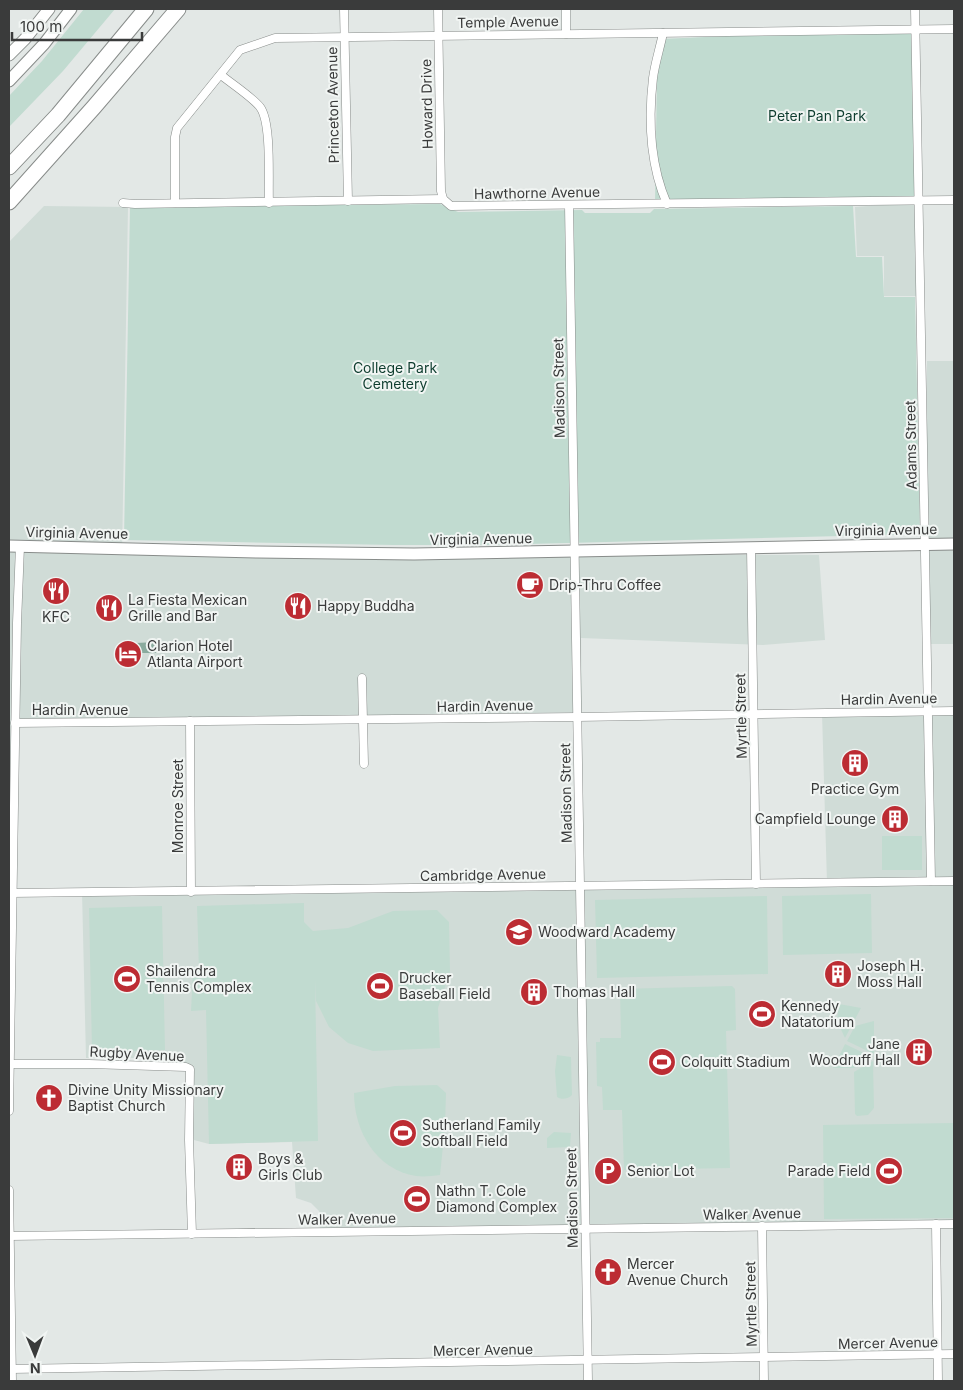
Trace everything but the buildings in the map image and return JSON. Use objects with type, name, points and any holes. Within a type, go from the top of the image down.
[{"type":"highway","points":[[9,167],[58,114],[146,9]]},
{"type":"highway","points":[[9,202],[178,9]]},
{"type":"main road","points":[[9,55],[49,9]]},
{"type":"main road","points":[[9,81],[44,44],[71,9]]},
{"type":"main road","name":"Virginia Avenue","points":[[14,546],[414,554],[954,544]]},
{"type":"street","name":"Princeton Avenue","points":[[344,9],[348,201]]},
{"type":"street","name":"Howard Drive","points":[[438,9],[441,191],[443,199]]},
{"type":"street","points":[[566,9],[566,34]]},
{"type":"street","name":"Adams Street","points":[[916,9],[931,881]]},
{"type":"street","name":"Temple Avenue","points":[[174,203],[175,137],[177,128],[240,50],[275,38],[954,29]]},
{"type":"street","points":[[663,33],[653,77],[650,115],[654,168],[667,204]]},
{"type":"street","points":[[221,75],[259,107],[263,114],[267,133],[269,203]]},
{"type":"street","name":"Hawthorne Avenue","points":[[124,202],[135,204],[269,203],[443,199],[450,206],[954,200]]},
{"type":"street","name":"Madison Street","points":[[569,205],[588,1381]]},
{"type":"street","points":[[9,1111],[12,745],[15,723],[17,612],[14,546]]},
{"type":"street","name":"Myrtle Street","points":[[751,548],[756,884]]},
{"type":"street","points":[[362,678],[364,764]]},
{"type":"street","name":"Hardin Avenue","points":[[15,723],[954,711]]},
{"type":"street","name":"Monroe Street","points":[[190,721],[191,892]]},
{"type":"street","name":"Cambridge Avenue","points":[[11,892],[191,892],[954,881]]},
{"type":"street","name":"Rugby Avenue","points":[[9,1064],[99,1064],[186,1067],[190,1069],[189,1140],[192,1234]]},
{"type":"street","points":[[9,1190],[12,1381]]},
{"type":"street","points":[[936,1224],[938,1381]]},
{"type":"street","name":"Walker Avenue","points":[[10,1236],[954,1224]]},
{"type":"street","name":"Myrtle Street","points":[[762,1226],[764,1381]]},
{"type":"street","name":"Mercer Avenue","points":[[12,1369],[954,1354]]},
{"type":"shaded area","points":[[922,202],[924,296],[884,296],[884,256],[857,256],[855,207]]},
{"type":"shaded area","points":[[44,206],[128,207],[122,555],[819,555],[825,640],[763,645],[581,638],[582,712],[21,723],[9,808],[9,242]]},
{"type":"shaded area","points":[[927,361],[954,361],[954,644],[922,644],[922,615],[927,554]]},
{"type":"shaded area","points":[[156,642],[156,653],[136,653],[136,643]]},
{"type":"shaded area","name":"Woodward Academy","points":[[954,711],[954,1224],[320,1232],[319,1211],[311,1203],[296,1198],[292,1142],[209,1144],[194,1140],[189,1077],[186,1067],[168,1058],[86,1058],[82,892],[827,883],[822,713]]},
{"type":"green space","points":[[84,9],[115,9],[63,71],[9,127],[9,96],[42,61]]},
{"type":"green space","name":"Peter Pan Park","points":[[918,27],[922,202],[655,203],[657,76],[662,39]]},
{"type":"green space","name":"College Park Cemetery","points":[[440,204],[458,212],[582,210],[585,213],[650,213],[654,209],[853,206],[856,257],[882,257],[884,297],[915,297],[920,534],[492,545],[124,540],[130,207]]},
{"type":"green space","points":[[882,836],[922,836],[922,870],[882,870]]},
{"type":"green space","points":[[871,894],[872,953],[783,955],[782,896]]},
{"type":"green space","points":[[767,896],[768,974],[597,978],[595,900]]},
{"type":"green space","points":[[304,903],[304,922],[313,931],[348,928],[393,911],[437,910],[449,922],[450,972],[438,1008],[440,1048],[373,1051],[348,1043],[329,1027],[316,1001],[315,979],[318,1141],[209,1144],[206,1010],[191,1011],[193,972],[199,971],[197,906]]},
{"type":"green space","name":"Shailendra Tennis Complex","points":[[162,906],[165,1050],[92,1052],[89,908]]},
{"type":"green space","name":"Colquitt Stadium","points":[[732,986],[735,989],[736,1030],[726,1031],[730,1168],[624,1170],[622,1110],[603,1110],[602,1087],[597,1086],[596,1042],[600,1042],[600,1038],[621,1038],[620,989]]},
{"type":"green space","points":[[839,1004],[861,1008],[845,1038],[837,1021]]},
{"type":"green space","points":[[874,1021],[874,1054],[847,1041],[855,1026]]},
{"type":"green space","points":[[845,1044],[872,1057],[854,1068],[833,1068]]},
{"type":"green space","points":[[557,1055],[571,1057],[572,1095],[565,1099],[557,1097],[555,1071]]},
{"type":"green space","points":[[873,1061],[874,1108],[868,1115],[857,1116],[855,1114],[854,1072]]},
{"type":"green space","name":"Sutherland Family Softball Field","points":[[437,1085],[446,1093],[440,1175],[416,1176],[389,1166],[370,1146],[363,1134],[358,1121],[354,1093],[395,1086]]},
{"type":"green space","name":"Parade Field","points":[[954,1123],[954,1218],[824,1219],[823,1125]]},
{"type":"green space","points":[[554,1132],[571,1133],[570,1147],[547,1148],[547,1138]]},
{"type":"place","name":"Drip-Thru Coffee","points":[[530,585]]},
{"type":"place","name":"KFC","points":[[56,591]]},
{"type":"place","name":"Happy Buddha","points":[[298,606]]},
{"type":"place","name":"La Fiesta Mexican Grille and Bar","points":[[109,608]]},
{"type":"place","name":"Clarion Hotel Atlanta Airport","points":[[128,654]]},
{"type":"place","name":"Practice Gym","points":[[855,763]]},
{"type":"place","name":"Campfield Lounge","points":[[895,819]]},
{"type":"place","name":"Woodward Academy","points":[[519,932]]},
{"type":"place","name":"Joseph H. Moss Hall","points":[[838,974]]},
{"type":"place","name":"Shailendra Tennis Complex","points":[[127,979]]},
{"type":"place","name":"Drucker Baseball Field","points":[[380,986]]},
{"type":"place","name":"Thomas Hall","points":[[534,992]]},
{"type":"place","name":"Kennedy Natatorium","points":[[762,1014]]},
{"type":"place","name":"Jane Woodruff Hall","points":[[919,1052]]},
{"type":"place","name":"Colquitt Stadium","points":[[662,1062]]},
{"type":"place","name":"Divine Unity Missionary Baptist Church","points":[[49,1098]]},
{"type":"place","name":"Sutherland Family Softball Field","points":[[403,1133]]},
{"type":"place","name":"Boys & Girls Club","points":[[239,1167]]},
{"type":"place","name":"Senior Lot","points":[[608,1171]]},
{"type":"place","name":"Parade Field","points":[[889,1171]]},
{"type":"place","name":"Nathn T. Cole Diamond Complex","points":[[417,1199]]},
{"type":"place","name":"Mercer Avenue Church","points":[[608,1272]]}]
